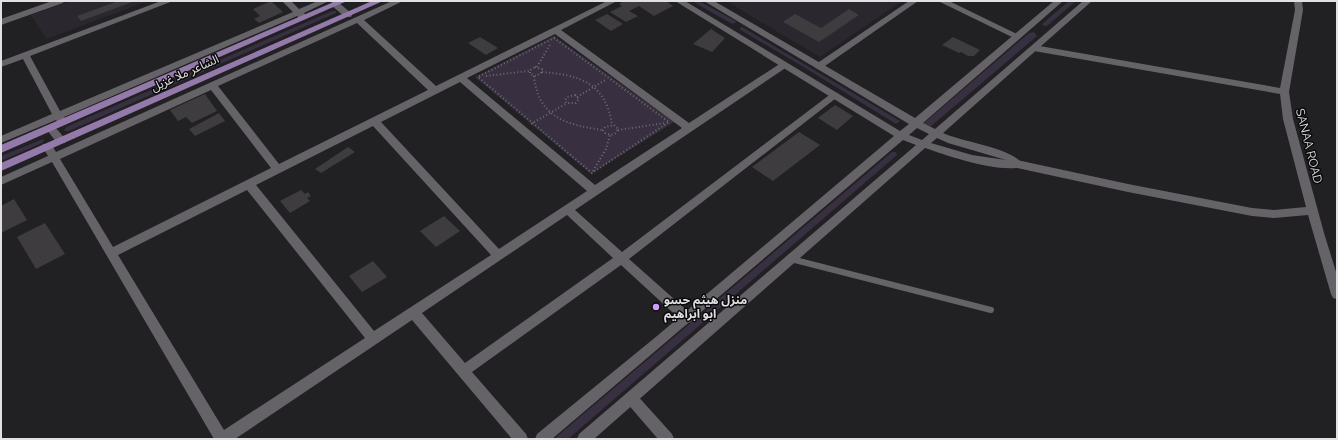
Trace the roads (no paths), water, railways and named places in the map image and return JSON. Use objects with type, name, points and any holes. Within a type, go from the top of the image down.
[{"type":"main road","name":"الشاعر ملا غزيل","points":[[1,167],[379,1]]},
{"type":"main road","points":[[1,149],[50,128],[60,119],[300,15],[319,4],[339,3]]},
{"type":"street","points":[[1,22],[60,1]]},
{"type":"street","points":[[286,1],[300,15]]},
{"type":"street","points":[[1,181],[399,1]]},
{"type":"street","points":[[112,253],[374,121],[555,34],[613,1]]},
{"type":"street","points":[[679,1],[900,135],[937,150],[981,160],[1005,164],[1018,164],[1128,188],[1252,212],[1274,214],[1312,211]]},
{"type":"street","points":[[708,1],[915,123],[952,141],[1009,157],[1018,164]]},
{"type":"street","points":[[819,66],[914,1]]},
{"type":"street","points":[[942,1],[1017,36]]},
{"type":"street","points":[[584,439],[1034,48],[1039,30],[1059,1]]},
{"type":"street","points":[[542,439],[687,318],[1017,36],[1039,30],[1088,1]]},
{"type":"street","name":"SANAA ROAD","points":[[1298,1],[1299,10],[1284,92],[1288,120],[1312,211],[1337,294]]},
{"type":"street","points":[[1,64],[165,2]]},
{"type":"street","points":[[339,3],[348,15]]},
{"type":"street","points":[[358,19],[435,91]]},
{"type":"street","points":[[728,31],[744,22]]},
{"type":"street","points":[[555,34],[689,128]]},
{"type":"street","points":[[1034,48],[1284,92]]},
{"type":"street","points":[[1,140],[60,119],[25,55]]},
{"type":"street","points":[[47,146],[223,439],[784,65]]},
{"type":"street","points":[[461,78],[595,191]]},
{"type":"street","points":[[212,86],[278,170]]},
{"type":"street","points":[[464,371],[622,258],[835,95]]},
{"type":"street","points":[[374,121],[498,255]]},
{"type":"street","points":[[50,128],[61,141]]},
{"type":"street","points":[[249,184],[373,339]]},
{"type":"street","points":[[567,209],[687,318]]},
{"type":"street","points":[[413,312],[521,439]]},
{"type":"street","points":[[631,398],[666,439]]},
{"type":"lane","points":[[791,258],[991,310]]},
{"type":"place","name":"منزل هيثم حسو ابو ابراهيم","points":[[656,307]]}]
